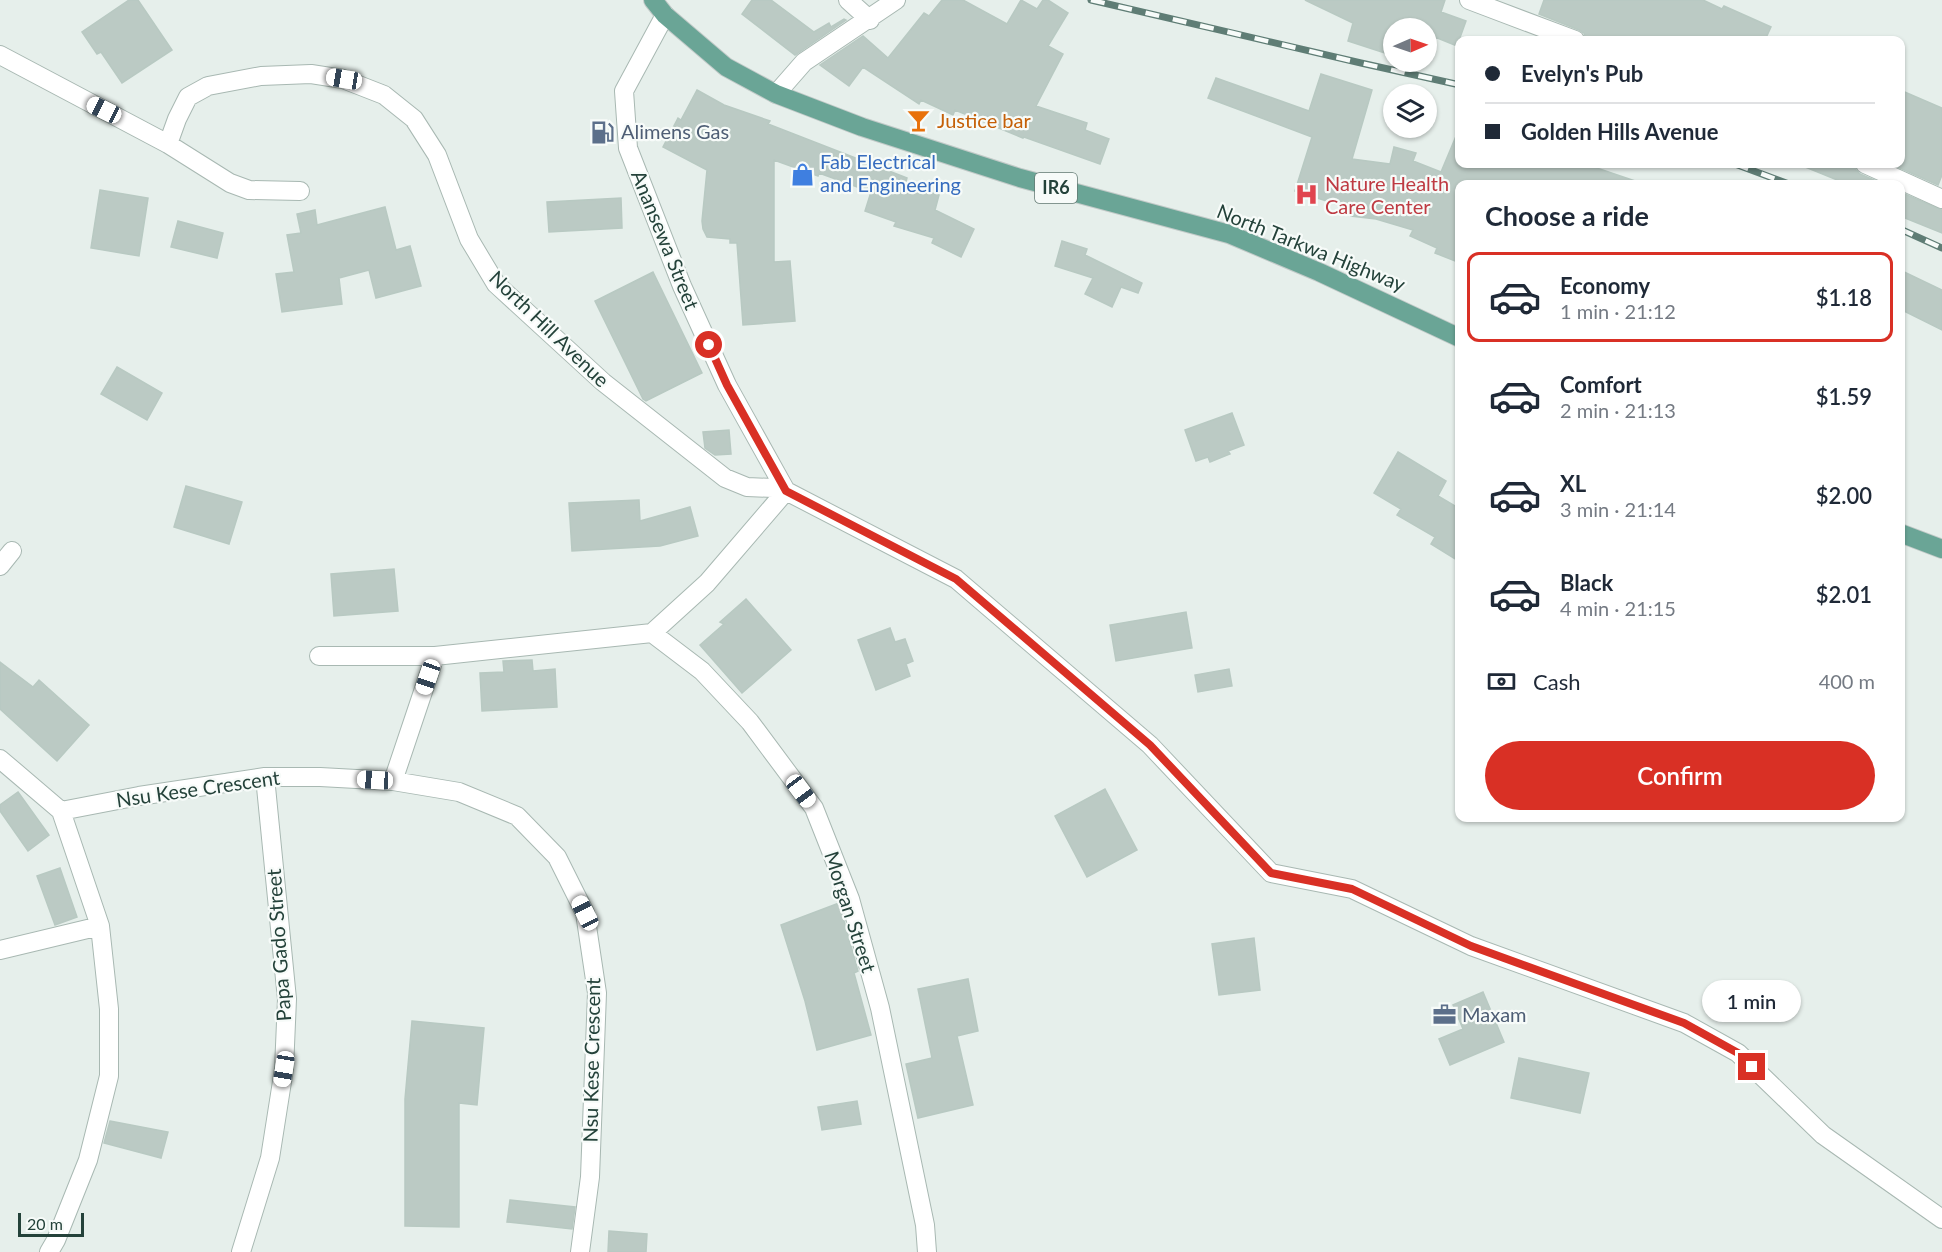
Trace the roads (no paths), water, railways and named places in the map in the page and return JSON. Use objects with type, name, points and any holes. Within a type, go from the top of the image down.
[{"type":"main road","name":"North Tarkwa Highway","points":[[653,0],[665,15],[726,67],[776,94],[862,127],[1020,178],[1229,234],[1319,272],[1455,336]]},
{"type":"main road","points":[[1905,535],[1942,549]]},
{"type":"street","points":[[848,0],[870,20]]},
{"type":"street","points":[[776,94],[804,62],[870,20],[896,0]]},
{"type":"street","points":[[1469,0],[1564,36]]},
{"type":"street","name":"Anansewa Street","points":[[665,15],[624,91],[628,148],[682,286],[727,385],[786,491]]},
{"type":"street","points":[[0,55],[168,144],[230,183],[249,190],[300,191]]},
{"type":"street","name":"North Hill Avenue","points":[[168,144],[188,98],[208,86],[261,76],[312,74],[344,79],[384,95],[414,119],[437,155],[470,239],[481,262],[496,284],[603,382],[725,478],[747,487],[786,491]]},
{"type":"street","points":[[1874,168],[1899,180]]},
{"type":"street","points":[[1905,183],[1942,200]]},
{"type":"street","points":[[319,656],[435,656],[652,633],[707,583],[786,491],[956,579],[1150,745],[1271,873],[1352,889],[1471,946],[1684,1023],[1738,1053],[1824,1135],[1942,1220]]},
{"type":"street","points":[[0,566],[12,551]]},
{"type":"street","name":"Morgan Street","points":[[652,633],[702,670],[750,722],[814,808],[850,899],[879,1008],[925,1226],[927,1252]]},
{"type":"street","points":[[393,782],[435,656]]},
{"type":"street","points":[[0,759],[61,811],[100,926],[109,1009],[109,1076],[88,1160],[49,1252]]},
{"type":"street","name":"Nsu Kese Crescent","points":[[61,811],[139,796],[265,777],[320,777],[393,782],[459,792],[518,816],[557,857],[585,913],[597,993],[590,1177],[580,1252]]},
{"type":"street","name":"Papa Gado Street","points":[[241,1252],[270,1158],[284,1069],[287,999],[265,777]]},
{"type":"street","points":[[0,950],[100,926]]},
{"type":"railway","points":[[1091,0],[1455,84]]},
{"type":"railway","points":[[1746,168],[1778,180]]},
{"type":"railway","points":[[1905,231],[1942,248]]},
{"type":"place","name":"Justice bar","points":[[919,121]]},
{"type":"place","name":"Alimens Gas","points":[[603,132]]},
{"type":"place","name":"Fab Electrical and Engineering","points":[[802,174]]},
{"type":"place","name":"Nature Health Care Center","points":[[1307,195]]},
{"type":"place","name":"Maxam","points":[[1444,1015]]}]
